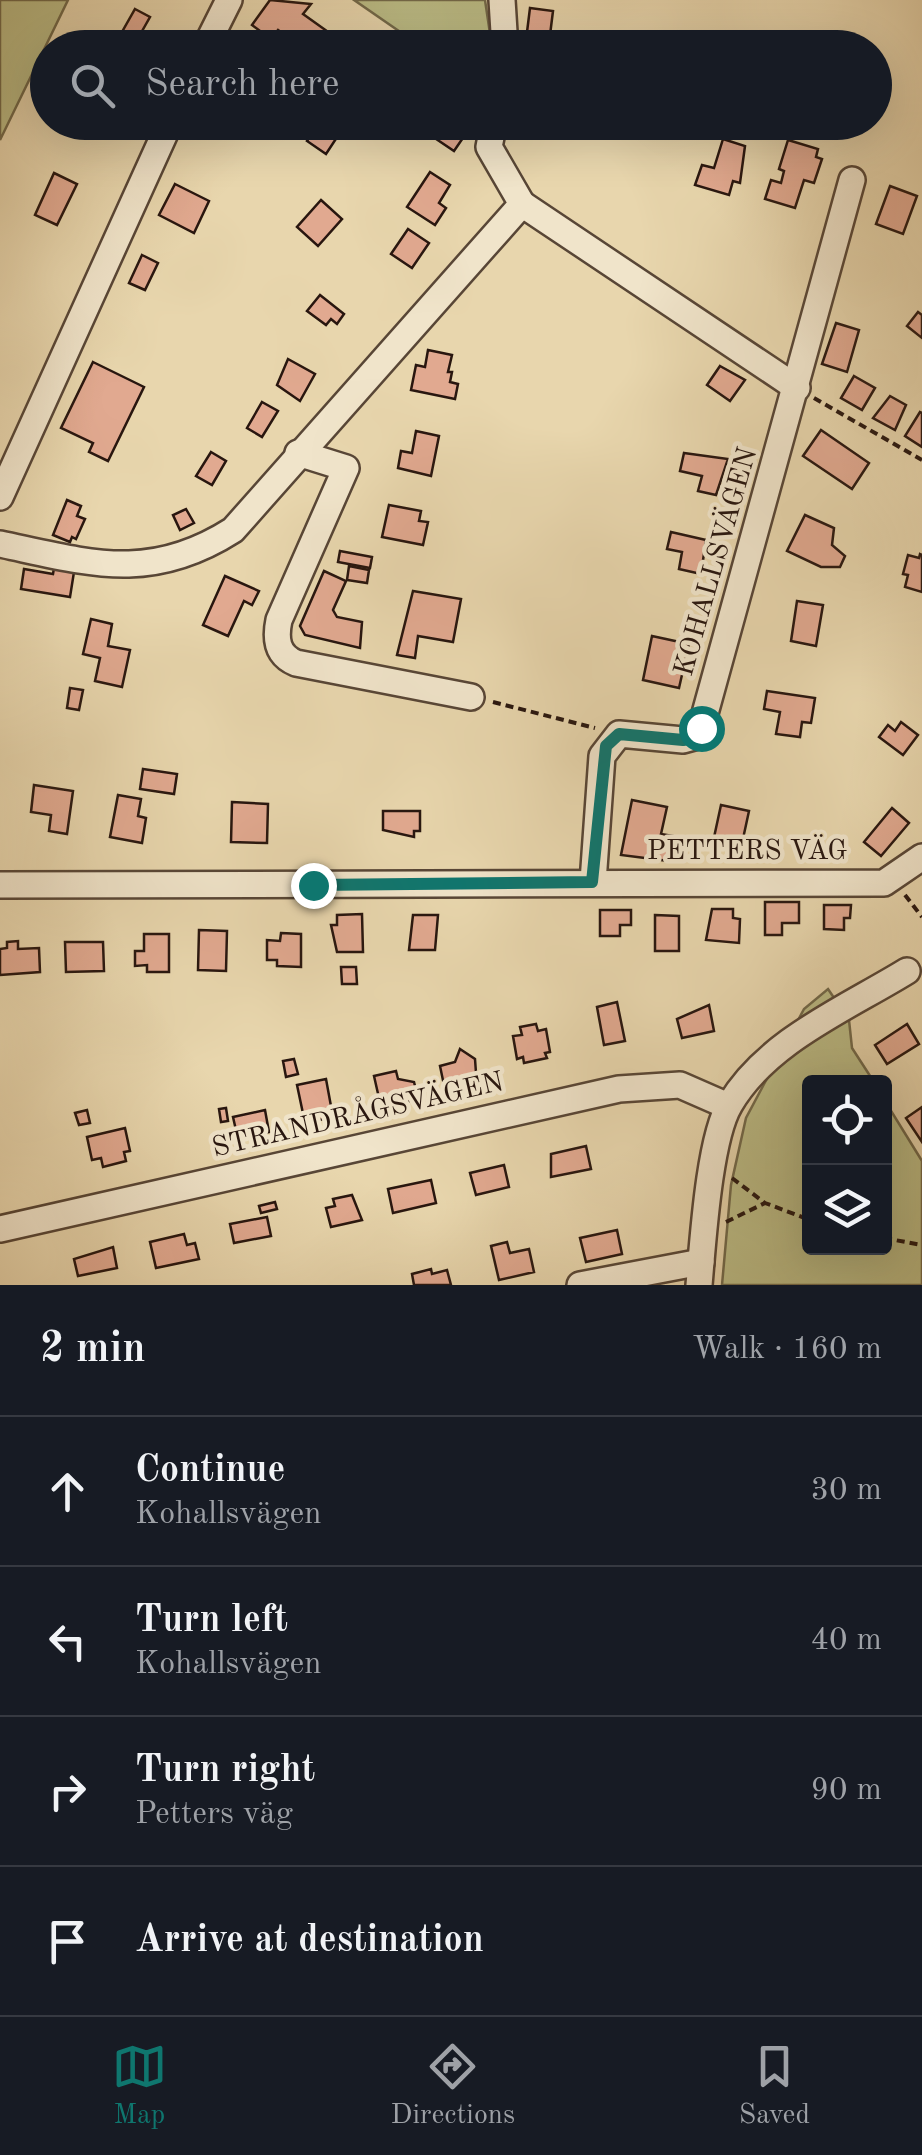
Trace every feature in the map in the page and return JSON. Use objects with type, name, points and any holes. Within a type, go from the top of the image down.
[{"type":"street","points":[[214,30],[228,0]]},
{"type":"street","points":[[502,0],[504,30]]},
{"type":"street","points":[[0,497],[162,140]]},
{"type":"street","points":[[490,140],[489,146],[522,204],[797,388]]},
{"type":"street","name":"KOHALLSVÄGEN","points":[[619,734],[683,740],[694,738],[701,728],[852,180]]},
{"type":"street","points":[[0,544],[132,567],[166,562],[233,530],[522,204]]},
{"type":"street","points":[[298,454],[346,468],[278,620],[276,635],[281,652],[296,663],[471,697]]},
{"type":"street","points":[[592,882],[602,756],[619,734]]},
{"type":"street","points":[[894,880],[922,858]]},
{"type":"street","name":"PETTERS VÄG","points":[[0,885],[894,880]]},
{"type":"street","points":[[580,1285],[700,1273],[714,1170],[728,1106],[764,1063],[796,1038],[907,972]]},
{"type":"street","name":"STRANDRÅGSVÄGEN","points":[[0,1229],[620,1089],[680,1084],[728,1106]]},
{"type":"path","points":[[797,388],[922,460]]},
{"type":"path","points":[[471,697],[619,734]]},
{"type":"path","points":[[894,880],[922,917]]},
{"type":"path","points":[[714,1170],[740,1182],[765,1202],[802,1217]]},
{"type":"path","points":[[705,1235],[765,1202]]},
{"type":"path","points":[[892,1240],[922,1246]]},
{"type":"green space","points":[[0,0],[68,0],[53,30],[30,30],[30,78],[0,140]]},
{"type":"green space","points":[[354,0],[485,0],[489,30],[397,30]]},
{"type":"green space","points":[[828,989],[849,1020],[852,1048],[869,1075],[802,1075],[802,1255],[892,1255],[892,1112],[922,1161],[922,1285],[722,1285],[731,1185],[746,1118],[804,1009]]},
{"type":"building","points":[[270,0],[311,4],[303,14],[325,30],[259,30],[252,25]]},
{"type":"building","points":[[530,8],[553,11],[551,30],[527,30]]},
{"type":"building","points":[[135,9],[150,17],[143,30],[123,30]]},
{"type":"building","points":[[308,140],[335,140],[326,154]]},
{"type":"building","points":[[438,140],[462,140],[454,151]]},
{"type":"building","points":[[723,140],[745,146],[740,183],[733,181],[729,195],[695,185],[702,165],[714,168]]},
{"type":"building","points":[[788,140],[818,149],[816,157],[822,159],[814,183],[804,180],[795,208],[765,199],[771,180],[781,183],[784,171],[779,169]]},
{"type":"building","points":[[430,172],[450,185],[439,203],[446,208],[435,225],[407,207]]},
{"type":"building","points":[[54,173],[77,184],[57,225],[35,215]]},
{"type":"building","points":[[175,184],[209,201],[194,233],[159,215]]},
{"type":"building","points":[[890,186],[917,196],[903,234],[876,224]]},
{"type":"building","points":[[321,200],[342,219],[318,246],[297,227]]},
{"type":"building","points":[[408,229],[429,243],[412,268],[391,254]]},
{"type":"building","points":[[142,255],[158,263],[145,290],[129,283]]},
{"type":"building","points":[[320,295],[344,314],[337,324],[331,319],[326,325],[307,311]]},
{"type":"building","points":[[918,312],[922,315],[922,338],[907,326]]},
{"type":"building","points":[[836,323],[859,330],[847,372],[822,364]]},
{"type":"building","points":[[428,350],[452,355],[448,372],[452,372],[450,382],[458,384],[455,399],[411,390],[416,365],[425,367]]},
{"type":"building","points":[[288,359],[315,374],[300,401],[277,385]]},
{"type":"building","points":[[93,362],[144,387],[108,461],[89,452],[93,443],[61,428]]},
{"type":"building","points":[[720,366],[745,380],[730,401],[707,385]]},
{"type":"building","points":[[854,376],[875,388],[862,410],[841,398]]},
{"type":"building","points":[[890,396],[906,405],[895,430],[873,418]]},
{"type":"building","points":[[262,402],[278,411],[262,437],[247,428]]},
{"type":"building","points":[[922,413],[922,447],[905,436]]},
{"type":"building","points":[[821,430],[869,463],[852,489],[803,456]]},
{"type":"building","points":[[416,431],[439,436],[431,476],[398,468],[401,451],[412,453]]},
{"type":"building","points":[[211,452],[226,461],[212,485],[196,476]]},
{"type":"building","points":[[684,453],[728,459],[716,495],[698,491],[702,476],[680,471]]},
{"type":"building","points":[[67,500],[81,506],[77,516],[85,519],[76,539],[72,537],[70,542],[53,535]]},
{"type":"building","points":[[389,505],[421,511],[419,521],[428,522],[423,545],[382,537]]},
{"type":"building","points":[[186,509],[194,523],[180,530],[173,515]]},
{"type":"building","points":[[805,515],[834,528],[832,545],[845,556],[840,567],[821,567],[787,551]]},
{"type":"building","points":[[671,532],[706,540],[701,574],[679,569],[682,552],[667,549]]},
{"type":"building","points":[[340,551],[372,557],[370,568],[338,562]]},
{"type":"building","points":[[920,554],[922,592],[905,587],[908,575],[903,574],[908,555],[919,558]]},
{"type":"building","points":[[349,566],[369,570],[367,583],[347,580]]},
{"type":"building","points":[[54,568],[74,572],[70,597],[21,589],[24,569],[53,574]]},
{"type":"building","points":[[324,571],[346,581],[333,610],[337,617],[362,622],[360,648],[305,635],[300,626]]},
{"type":"building","points":[[225,576],[259,591],[252,605],[244,601],[228,636],[203,625]]},
{"type":"building","points":[[413,591],[461,599],[453,642],[418,636],[415,658],[397,655]]},
{"type":"building","points":[[797,601],[823,605],[816,646],[791,641]]},
{"type":"building","points":[[91,619],[112,624],[108,646],[130,650],[122,687],[95,681],[100,658],[83,654]]},
{"type":"building","points":[[652,636],[689,644],[679,688],[643,680]]},
{"type":"building","points":[[70,688],[83,690],[79,710],[67,708]]},
{"type":"building","points":[[767,691],[815,698],[811,723],[802,722],[800,737],[776,734],[780,712],[764,709]]},
{"type":"building","points":[[901,722],[918,735],[903,755],[879,737],[888,725],[895,731]]},
{"type":"building","points":[[143,769],[177,774],[174,794],[140,789]]},
{"type":"building","points":[[34,785],[73,791],[67,834],[49,831],[51,815],[31,812]]},
{"type":"building","points":[[118,795],[141,799],[138,816],[146,818],[142,843],[110,837]]},
{"type":"building","points":[[632,800],[667,807],[661,834],[673,836],[669,861],[621,855]]},
{"type":"building","points":[[232,802],[268,804],[267,843],[231,842]]},
{"type":"building","points":[[721,805],[749,811],[741,848],[713,842]]},
{"type":"building","points":[[892,808],[909,823],[881,856],[864,842]]},
{"type":"building","points":[[383,811],[420,811],[420,831],[414,831],[414,837],[383,830]]},
{"type":"building","points":[[765,902],[799,902],[799,923],[782,923],[782,935],[765,935]]},
{"type":"building","points":[[824,905],[851,905],[850,918],[844,918],[844,930],[824,929]]},
{"type":"building","points":[[712,909],[733,909],[733,918],[740,919],[739,943],[706,940]]},
{"type":"building","points":[[600,910],[631,910],[631,925],[620,925],[620,936],[600,936]]},
{"type":"building","points":[[362,914],[363,952],[337,952],[331,925],[337,925],[337,915]]},
{"type":"building","points":[[413,915],[438,915],[435,950],[409,950]]},
{"type":"building","points":[[655,915],[679,916],[679,951],[655,951]]},
{"type":"building","points":[[199,930],[227,931],[226,971],[198,970]]},
{"type":"building","points":[[281,933],[301,934],[301,967],[277,966],[277,960],[267,960],[267,940],[280,941]]},
{"type":"building","points":[[144,934],[169,934],[169,972],[147,972],[147,965],[135,966],[135,951],[144,951]]},
{"type":"building","points":[[18,941],[18,949],[39,948],[40,972],[0,975],[0,949],[7,948],[7,942]]},
{"type":"building","points":[[65,942],[103,942],[104,971],[66,972]]},
{"type":"building","points":[[341,967],[356,967],[357,984],[342,984]]},
{"type":"building","points":[[617,1002],[625,1041],[604,1045],[597,1007]]},
{"type":"building","points":[[709,1005],[714,1031],[682,1038],[677,1019]]},
{"type":"building","points":[[536,1024],[538,1031],[546,1029],[550,1052],[545,1053],[547,1058],[524,1063],[523,1057],[517,1059],[513,1036],[522,1035],[520,1027]]},
{"type":"building","points":[[907,1024],[919,1044],[887,1064],[875,1045]]},
{"type":"building","points":[[460,1049],[475,1059],[477,1087],[445,1090],[440,1066],[455,1062]]},
{"type":"building","points":[[294,1059],[298,1074],[286,1077],[283,1061]]},
{"type":"building","points":[[396,1071],[398,1079],[414,1082],[418,1098],[387,1110],[381,1107],[374,1076]]},
{"type":"building","points":[[326,1079],[333,1117],[305,1123],[297,1085]]},
{"type":"building","points":[[922,1107],[922,1142],[906,1118]]},
{"type":"building","points":[[226,1108],[228,1121],[221,1122],[219,1109]]},
{"type":"building","points":[[87,1110],[90,1123],[79,1125],[75,1113]]},
{"type":"building","points":[[265,1110],[269,1132],[238,1139],[233,1117]]},
{"type":"building","points":[[125,1128],[130,1151],[124,1152],[126,1161],[103,1167],[101,1158],[92,1160],[87,1137]]},
{"type":"building","points":[[586,1146],[591,1169],[551,1177],[551,1154]]},
{"type":"building","points":[[504,1165],[509,1187],[476,1195],[470,1173]]},
{"type":"building","points":[[431,1180],[436,1203],[393,1213],[388,1189]]},
{"type":"building","points":[[352,1195],[362,1220],[331,1227],[326,1208],[335,1206],[333,1199]]},
{"type":"building","points":[[275,1202],[277,1209],[261,1213],[259,1206]]},
{"type":"building","points":[[267,1217],[271,1236],[234,1243],[230,1224]]},
{"type":"building","points":[[617,1230],[622,1254],[586,1262],[580,1238]]},
{"type":"building","points":[[184,1234],[187,1245],[195,1243],[199,1259],[156,1268],[150,1242]]},
{"type":"building","points":[[507,1242],[510,1253],[529,1249],[534,1272],[499,1280],[491,1246]]},
{"type":"building","points":[[113,1247],[117,1268],[78,1276],[74,1259]]},
{"type":"building","points":[[431,1269],[432,1274],[447,1270],[451,1285],[414,1285],[412,1274]]},
{"type":"route","points":[[313,885],[592,882],[606,746],[619,734],[683,740],[694,738],[701,728]]}]
